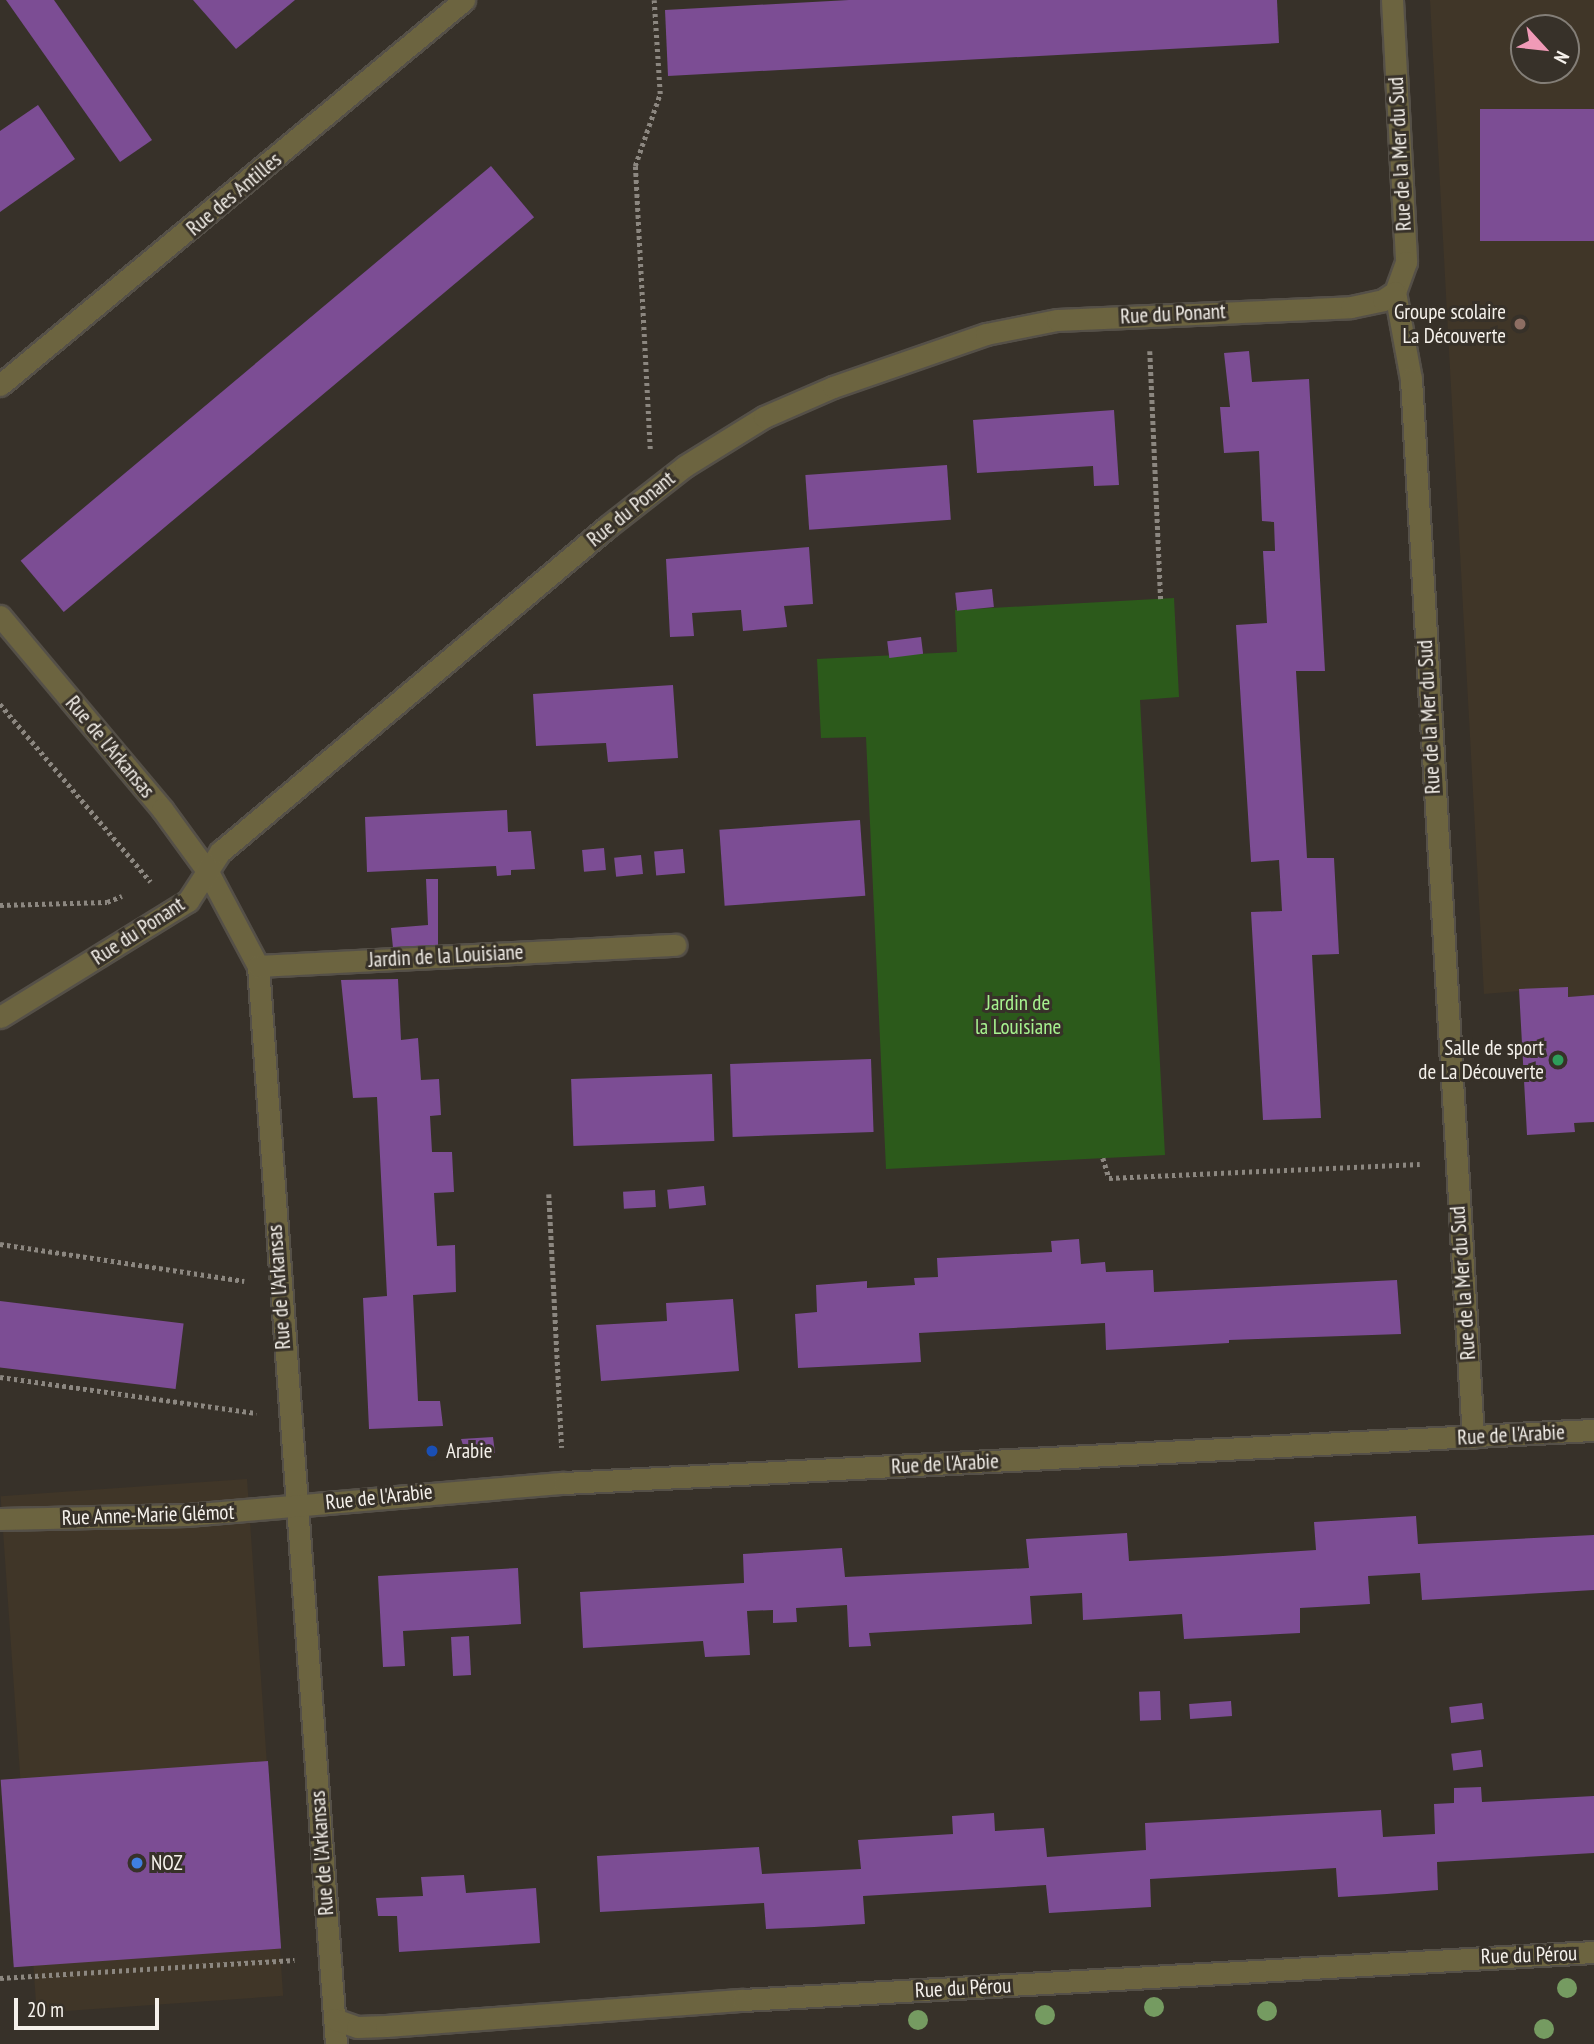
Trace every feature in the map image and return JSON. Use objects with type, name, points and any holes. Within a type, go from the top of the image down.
[{"type":"street","name":"Rue des Antilles","points":[[0,385],[464,0]]},
{"type":"street","name":"Rue de la Mer du Sud","points":[[1392,0],[1406,261],[1395,292],[1411,379],[1473,1437]]},
{"type":"street","name":"Rue du Ponant","points":[[0,1017],[188,901],[220,852],[652,492],[685,466],[764,417],[904,361],[998,331],[1057,320],[1352,307],[1383,300],[1395,292]]},
{"type":"street","name":"Rue de l'Arkansas","points":[[0,616],[162,809],[208,872],[258,966],[279,1286],[336,2044]]},
{"type":"street","name":"Jardin de la Louisiane","points":[[258,966],[675,945]]},
{"type":"street","name":"Rue de l'Arabie","points":[[296,1506],[349,1498],[564,1483],[1594,1430]]},
{"type":"street","name":"Rue Anne-Marie Glémot","points":[[0,1519],[187,1515],[296,1506]]},
{"type":"street","name":"Rue du Pérou","points":[[334,2019],[357,2026],[386,2026],[743,2000],[1594,1952]]},
{"type":"path","points":[[652,492],[635,166],[660,94],[654,0]]},
{"type":"path","points":[[1148,315],[1161,599]]},
{"type":"path","points":[[0,704],[152,883],[170,913]]},
{"type":"path","points":[[141,888],[152,883]]},
{"type":"path","points":[[0,905],[107,902],[129,893]]},
{"type":"path","points":[[1103,1158],[1110,1178],[1455,1162]]},
{"type":"path","points":[[549,1194],[564,1483]]},
{"type":"path","points":[[0,1244],[279,1286]]},
{"type":"path","points":[[0,1377],[289,1418]]},
{"type":"path","points":[[0,1978],[330,1958]]},
{"type":"shaded area","name":"Groupe scolaire La Découverte","points":[[1430,0],[1594,0],[1594,995],[1568,997],[1567,987],[1484,994]]},
{"type":"shaded area","points":[[247,1479],[283,1996],[37,2013],[1,1496]]},
{"type":"green space","name":"Jardin de la Louisiane","points":[[1174,598],[1179,697],[1140,700],[1165,1155],[886,1169],[866,737],[821,738],[817,659],[957,652],[955,610]]},
{"type":"building","points":[[6,0],[54,0],[152,140],[120,162]]},
{"type":"building","points":[[193,0],[295,0],[236,49]]},
{"type":"building","points":[[849,0],[1277,0],[1279,43],[668,76],[665,10]]},
{"type":"building","points":[[38,105],[75,159],[0,212],[0,131]]},
{"type":"building","points":[[1480,109],[1594,109],[1594,241],[1480,241]]},
{"type":"building","points":[[491,166],[534,217],[64,612],[21,561]]},
{"type":"building","points":[[1249,351],[1252,382],[1309,379],[1325,671],[1296,671],[1307,858],[1334,858],[1339,954],[1312,955],[1321,1118],[1263,1120],[1251,912],[1282,911],[1279,860],[1251,862],[1236,625],[1267,623],[1263,551],[1275,551],[1274,522],[1262,521],[1259,451],[1224,453],[1220,407],[1230,407],[1224,353]]},
{"type":"building","points":[[1114,410],[1119,485],[1094,486],[1093,466],[977,473],[973,420]]},
{"type":"building","points":[[947,465],[951,520],[809,530],[805,475]]},
{"type":"building","points":[[809,547],[813,604],[784,606],[787,627],[743,631],[741,610],[692,613],[694,636],[670,637],[666,559]]},
{"type":"building","points":[[992,589],[994,607],[957,611],[955,593]]},
{"type":"building","points":[[921,637],[923,654],[889,658],[887,641]]},
{"type":"building","points":[[673,685],[678,758],[608,762],[606,743],[536,746],[533,694]]},
{"type":"building","points":[[507,810],[508,832],[531,831],[535,869],[511,870],[511,875],[497,876],[496,866],[367,872],[365,817]]},
{"type":"building","points":[[860,820],[865,896],[725,906],[719,830]]},
{"type":"building","points":[[604,848],[606,870],[584,872],[582,850]]},
{"type":"building","points":[[683,849],[685,873],[656,875],[654,852]]},
{"type":"building","points":[[641,855],[643,874],[616,877],[614,858]]},
{"type":"building","points":[[426,879],[438,879],[438,946],[393,948],[391,928],[428,925]]},
{"type":"building","points":[[398,979],[401,1040],[418,1038],[421,1080],[439,1079],[441,1115],[430,1116],[432,1152],[452,1152],[454,1192],[434,1193],[437,1246],[455,1245],[456,1292],[413,1295],[418,1401],[440,1401],[443,1426],[369,1429],[363,1298],[387,1296],[377,1097],[353,1098],[341,980]]},
{"type":"building","name":"Salle de sport de La Découverte","points":[[1568,987],[1568,997],[1594,995],[1594,1122],[1574,1123],[1575,1132],[1527,1135],[1519,989]]},
{"type":"building","points":[[871,1059],[874,1132],[733,1137],[730,1064]]},
{"type":"building","points":[[712,1074],[714,1141],[573,1146],[571,1079]]},
{"type":"building","points":[[704,1186],[706,1205],[669,1209],[667,1190]]},
{"type":"building","points":[[655,1190],[656,1207],[624,1209],[623,1192]]},
{"type":"building","points":[[1079,1239],[1081,1264],[1105,1262],[1106,1272],[1153,1270],[1154,1292],[1397,1280],[1401,1334],[1229,1340],[1229,1343],[1106,1350],[1105,1323],[919,1333],[921,1362],[798,1368],[795,1314],[817,1312],[816,1285],[867,1281],[867,1288],[915,1285],[914,1278],[938,1277],[937,1258],[1052,1252],[1051,1241]]},
{"type":"building","points":[[733,1299],[739,1371],[601,1381],[596,1325],[667,1321],[666,1303]]},
{"type":"building","points":[[0,1301],[184,1324],[176,1389],[0,1367]]},
{"type":"building","points":[[493,1437],[495,1453],[466,1454],[461,1439]]},
{"type":"building","points":[[1416,1516],[1418,1544],[1594,1535],[1594,1590],[1422,1600],[1420,1573],[1368,1576],[1370,1604],[1300,1608],[1300,1633],[1184,1639],[1182,1614],[1083,1620],[1082,1593],[1030,1596],[1032,1624],[869,1633],[871,1646],[849,1647],[847,1605],[796,1608],[797,1622],[773,1623],[773,1610],[747,1611],[750,1655],[705,1657],[703,1641],[583,1648],[580,1592],[744,1583],[743,1554],[842,1548],[845,1577],[1029,1568],[1026,1539],[1127,1533],[1129,1561],[1223,1556],[1316,1550],[1314,1522]]},
{"type":"building","points":[[518,1568],[521,1624],[403,1631],[405,1666],[383,1667],[378,1576]]},
{"type":"building","points":[[469,1636],[471,1675],[453,1676],[451,1637]]},
{"type":"building","points":[[1160,1691],[1161,1720],[1140,1721],[1139,1692]]},
{"type":"building","points":[[1231,1701],[1232,1716],[1190,1719],[1189,1704]]},
{"type":"building","points":[[1482,1703],[1484,1719],[1451,1723],[1449,1707]]},
{"type":"building","points":[[1481,1750],[1483,1767],[1453,1771],[1451,1754]]},
{"type":"building","name":"NOZ","points":[[268,1761],[281,1949],[14,1967],[1,1780]]},
{"type":"building","points":[[1481,1787],[1482,1802],[1594,1796],[1594,1853],[1437,1862],[1438,1890],[1338,1897],[1336,1868],[1150,1879],[1151,1907],[1049,1913],[1046,1885],[863,1896],[865,1924],[766,1929],[764,1903],[600,1912],[597,1856],[759,1847],[762,1874],[861,1869],[858,1840],[953,1834],[952,1816],[994,1813],[995,1831],[1044,1828],[1047,1857],[1146,1850],[1145,1823],[1381,1810],[1383,1837],[1435,1834],[1434,1804],[1454,1803],[1454,1788]]},
{"type":"building","points":[[464,1875],[466,1893],[536,1888],[540,1943],[399,1952],[397,1916],[378,1916],[376,1898],[423,1896],[421,1877]]},
{"type":"place","name":"Groupe scolaire La Découverte","points":[[1520,324]]},
{"type":"place","name":"Salle de sport de La Découverte","points":[[1558,1060]]},
{"type":"place","name":"Arabie","points":[[432,1451]]},
{"type":"place","name":"NOZ","points":[[137,1863]]}]
